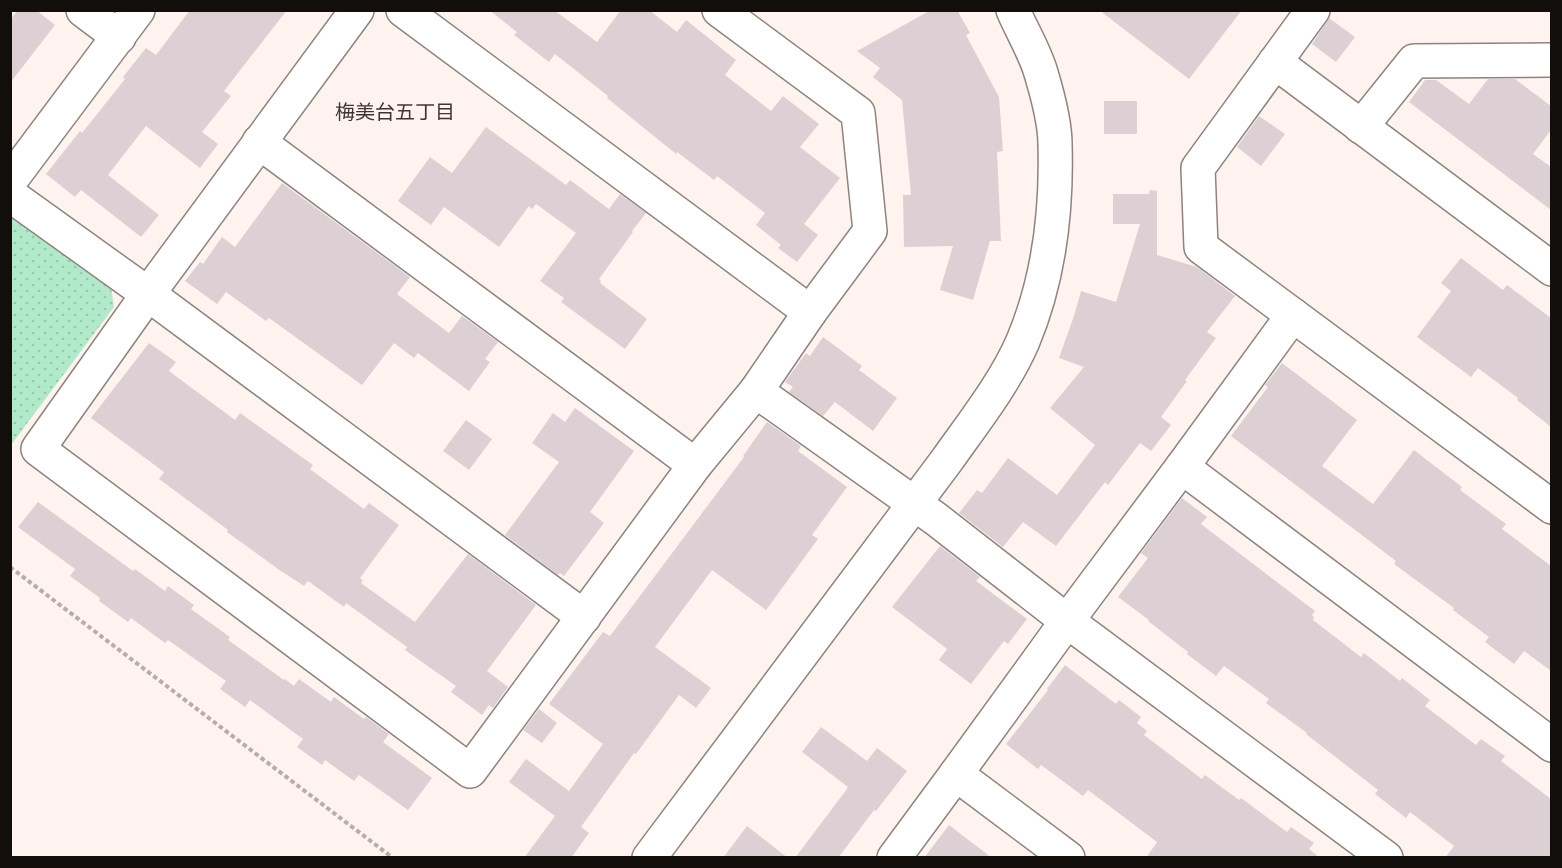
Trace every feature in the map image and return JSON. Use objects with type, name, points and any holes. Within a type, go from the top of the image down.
[{"type":"street","points":[[83,10],[119,37]]},
{"type":"street","points":[[10,181],[138,10]]},
{"type":"street","points":[[357,10],[148,294],[38,449],[470,771],[695,465],[756,392],[810,312],[870,231],[858,113],[719,10]]},
{"type":"street","points":[[403,10],[810,312]]},
{"type":"street","points":[[649,858],[994,394],[1022,342],[1042,286],[1053,220],[1055,142],[1040,71],[1013,10]]},
{"type":"street","points":[[1313,10],[1198,168],[1201,247],[1551,507]]},
{"type":"street","points":[[1360,127],[1414,61],[1551,60]]},
{"type":"street","points":[[1275,62],[1551,269]]},
{"type":"street","points":[[259,142],[695,465]]},
{"type":"street","points":[[10,195],[148,294],[584,617]]},
{"type":"street","points":[[894,858],[1293,315]]},
{"type":"street","points":[[756,392],[936,519],[1066,621],[1386,858]]},
{"type":"street","points":[[1182,467],[1551,745]]},
{"type":"street","points":[[956,774],[1068,858]]},
{"type":"path","points":[[10,567],[393,858]]},
{"type":"green space","points":[[19,218],[111,287],[114,307],[11,445],[10,219]]},
{"type":"building","points":[[18,10],[36,10],[55,25],[10,83],[10,20]]},
{"type":"building","points":[[190,10],[287,10],[224,91],[231,96],[202,132],[218,144],[200,168],[146,126],[108,175],[159,215],[141,237],[81,190],[75,197],[46,174],[125,79],[123,77],[146,48],[156,55]]},
{"type":"building","points":[[489,10],[554,10],[597,42],[621,10],[649,10],[677,32],[686,20],[736,60],[725,75],[771,111],[783,96],[819,124],[800,147],[840,178],[804,224],[818,235],[797,262],[778,248],[781,245],[756,225],[765,213],[717,176],[714,180],[677,152],[676,154],[555,54],[549,62],[514,35],[517,32]]},
{"type":"building","points":[[931,10],[957,10],[970,33],[966,35],[999,97],[1003,151],[997,152],[1001,241],[990,241],[973,300],[940,290],[953,246],[904,247],[903,195],[911,195],[902,100],[873,77],[880,68],[857,51]]},
{"type":"building","points":[[1099,10],[1242,10],[1189,79]]},
{"type":"building","points":[[1329,18],[1355,37],[1336,62],[1312,44]]},
{"type":"building","points":[[1488,79],[1515,79],[1551,106],[1551,130],[1533,154],[1551,167],[1551,210],[1409,102],[1425,80],[1436,80],[1469,104]]},
{"type":"building","points":[[1104,101],[1137,101],[1137,134],[1104,134]]},
{"type":"building","points":[[1259,116],[1285,134],[1261,166],[1237,147]]},
{"type":"building","points":[[486,127],[566,185],[570,180],[609,209],[620,194],[646,213],[599,279],[600,283],[647,319],[625,349],[561,302],[564,298],[540,281],[576,233],[536,204],[532,209],[529,206],[499,247],[444,207],[431,225],[398,201],[430,157],[452,173]]},
{"type":"building","points":[[282,183],[410,277],[397,294],[449,333],[462,316],[498,342],[485,359],[490,362],[469,391],[418,353],[414,358],[394,343],[362,385],[269,318],[266,321],[226,292],[217,304],[185,281],[200,262],[203,264],[222,237],[235,247]]},
{"type":"building","points":[[1150,190],[1157,191],[1157,255],[1197,267],[1235,296],[1207,332],[1216,338],[1161,417],[1171,425],[1151,451],[1140,443],[1108,485],[1105,482],[1056,546],[1023,522],[1003,547],[959,513],[977,490],[982,493],[1008,458],[1057,495],[1095,445],[1050,408],[1084,367],[1059,358],[1081,291],[1116,302],[1140,224],[1113,224],[1113,194],[1149,194]]},
{"type":"building","points":[[1461,258],[1503,290],[1507,285],[1551,318],[1551,427],[1517,400],[1518,398],[1478,368],[1471,377],[1417,337],[1451,291],[1441,283]]},
{"type":"building","points":[[823,337],[862,366],[859,370],[897,398],[873,431],[835,402],[823,416],[789,392],[793,387],[785,382],[806,353],[810,356]]},
{"type":"building","points":[[149,343],[176,362],[169,371],[235,420],[240,413],[313,465],[310,469],[364,509],[369,503],[399,525],[360,578],[363,581],[361,583],[415,622],[468,554],[536,605],[487,671],[508,687],[493,708],[489,705],[482,715],[451,692],[456,686],[405,650],[407,647],[346,603],[344,607],[308,581],[304,586],[278,569],[159,479],[164,472],[91,418]]},
{"type":"building","points":[[1282,363],[1357,420],[1322,466],[1373,504],[1414,450],[1462,487],[1460,490],[1506,524],[1502,529],[1551,566],[1551,671],[1524,651],[1514,664],[1485,642],[1489,637],[1394,564],[1396,561],[1231,436],[1268,387],[1265,385]]},
{"type":"building","points":[[575,408],[634,451],[590,512],[604,523],[564,576],[560,573],[558,575],[505,535],[559,462],[532,443],[553,413],[565,422]]},
{"type":"building","points":[[466,420],[492,439],[469,470],[443,451]]},
{"type":"building","points":[[767,422],[801,446],[798,451],[847,487],[812,535],[818,539],[766,610],[712,570],[655,647],[711,688],[696,708],[679,695],[581,827],[589,833],[571,858],[524,858],[555,816],[509,782],[526,759],[569,791],[603,744],[549,704],[603,632],[610,636],[744,457]]},
{"type":"building","points":[[1182,498],[1207,517],[1201,524],[1315,611],[1312,615],[1313,620],[1361,657],[1364,653],[1400,681],[1402,678],[1430,700],[1425,706],[1476,745],[1481,739],[1505,756],[1501,761],[1551,799],[1551,858],[1445,858],[1454,846],[1410,812],[1406,818],[1375,794],[1378,790],[1266,703],[1269,699],[1224,666],[1216,676],[1118,597],[1148,558],[1141,553]]},
{"type":"building","points":[[38,502],[133,571],[135,569],[165,591],[168,586],[194,605],[191,609],[230,637],[228,640],[284,680],[294,686],[299,679],[331,702],[334,697],[389,734],[383,742],[432,778],[408,810],[359,775],[354,781],[325,760],[322,765],[297,747],[303,739],[250,700],[245,707],[220,689],[226,681],[168,640],[165,643],[131,618],[128,622],[99,601],[100,598],[70,576],[75,569],[18,527]]},
{"type":"building","points":[[940,546],[980,577],[976,581],[1027,619],[1008,644],[1004,641],[971,684],[939,660],[947,649],[892,607]]},
{"type":"building","points":[[1065,665],[1116,704],[1119,700],[1141,717],[1137,723],[1147,731],[1144,735],[1202,779],[1205,775],[1287,832],[1291,827],[1314,843],[1309,849],[1320,858],[1146,858],[1157,842],[1088,790],[1083,796],[1041,765],[1038,769],[1006,744]]},
{"type":"building","points":[[539,709],[557,723],[542,743],[523,730]]},
{"type":"building","points":[[821,727],[867,761],[877,748],[907,771],[838,858],[795,858],[848,787],[802,752]]},
{"type":"building","points":[[949,825],[992,858],[924,858]]},
{"type":"building","points":[[747,826],[788,858],[723,858]]},
{"type":"district","name":"梅美台五丁目","points":[[395,112]]}]
